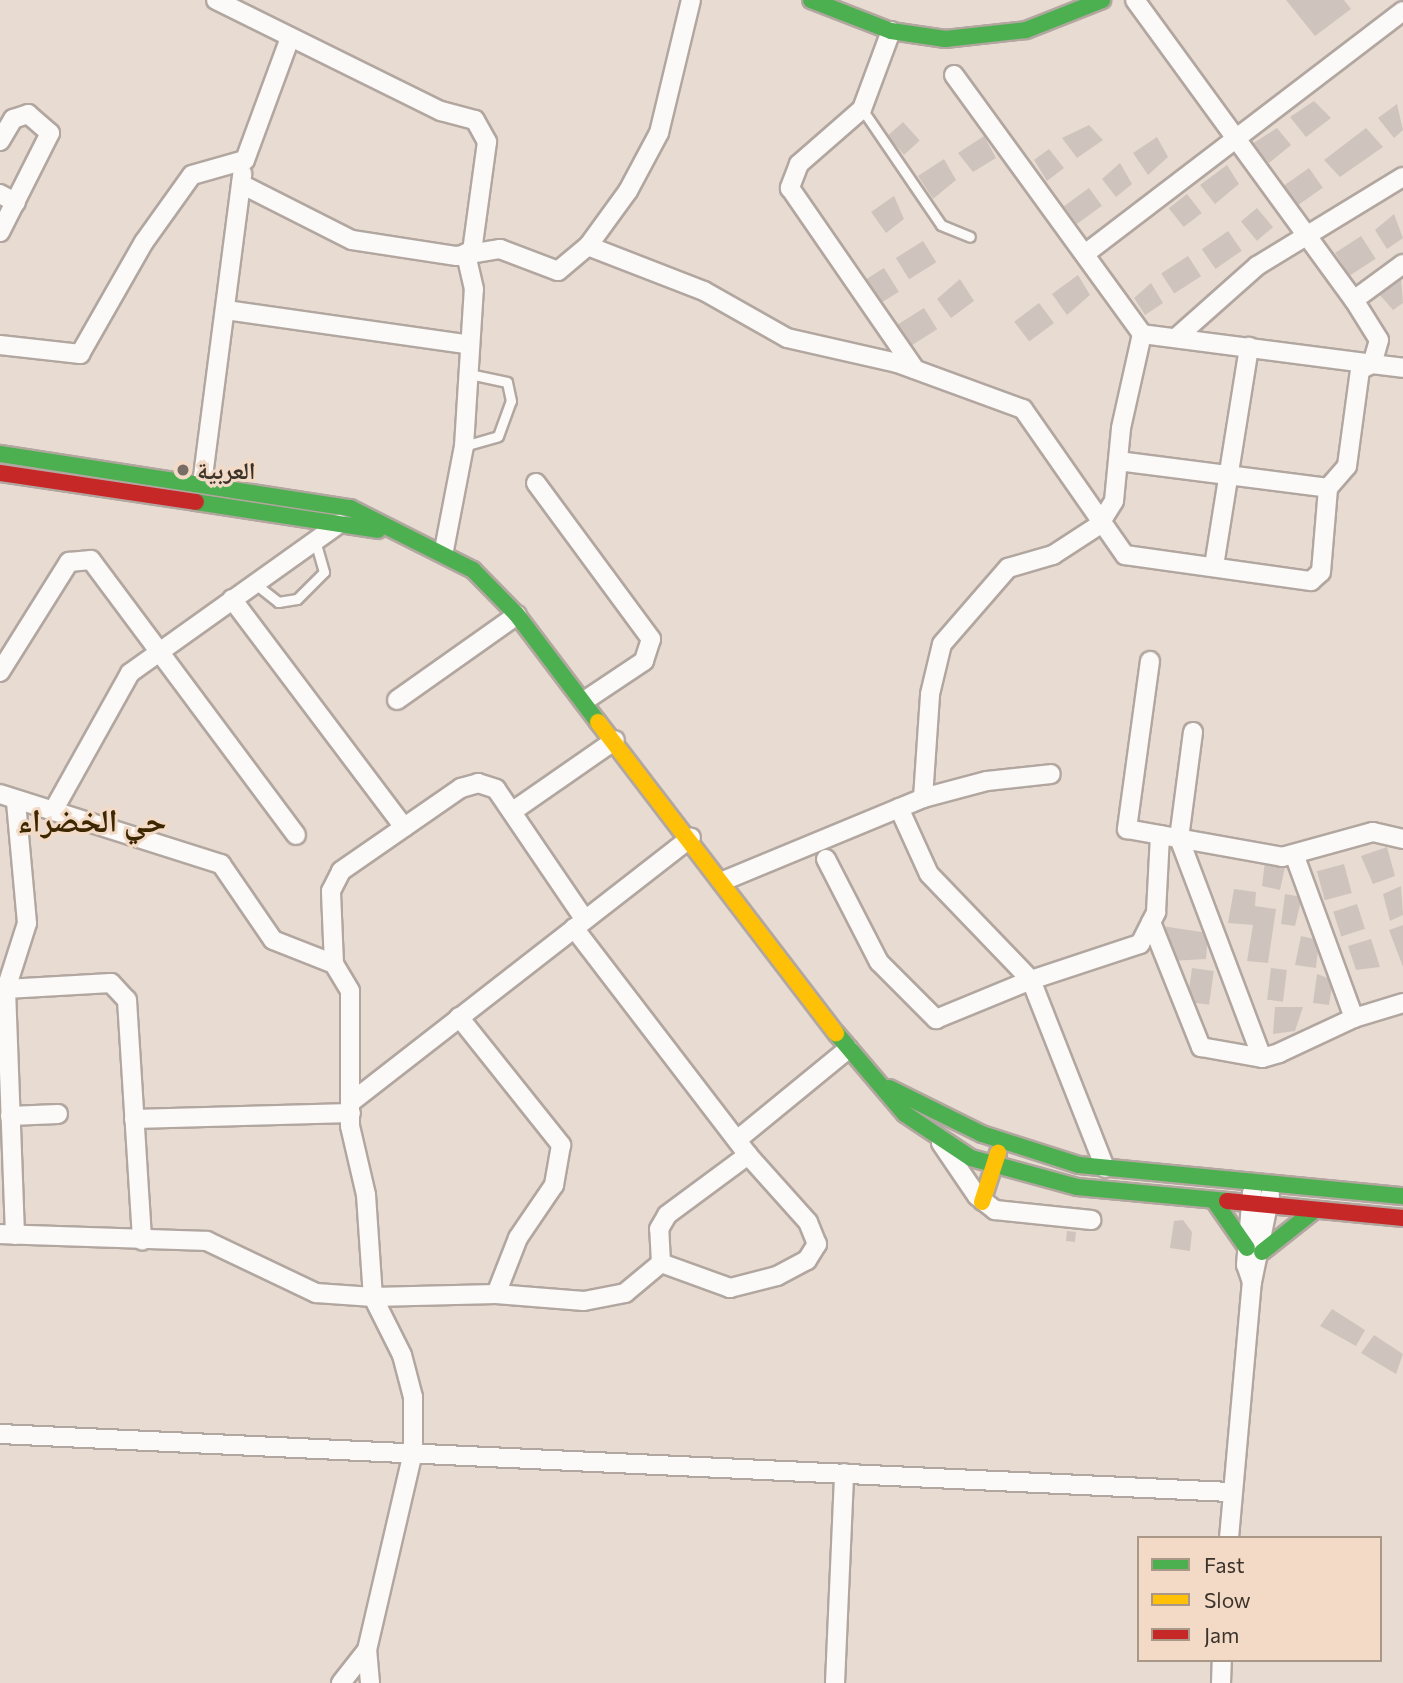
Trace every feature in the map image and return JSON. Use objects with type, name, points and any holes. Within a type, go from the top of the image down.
[{"type":"street","points":[[216,0],[441,111],[475,120],[487,142],[469,252],[474,289],[467,344],[464,446],[444,550]]},
{"type":"street","points":[[241,184],[352,240],[469,252],[500,249],[558,271],[588,246],[628,191],[659,132],[691,0]]},
{"type":"street","points":[[811,0],[891,32],[945,39],[999,36],[1052,23],[1102,0]]},
{"type":"street","points":[[588,246],[704,291],[787,338],[915,369],[1028,413],[1099,525],[1125,555],[1311,581],[1321,572],[1328,488],[1347,466],[1360,370],[1372,364],[1379,340],[1354,300],[1239,139],[1135,0]]},
{"type":"street","points":[[1085,254],[1239,139],[1403,11]]},
{"type":"street","points":[[891,32],[862,109],[799,164],[790,188],[915,369]]},
{"type":"street","points":[[202,484],[244,160],[290,38]]},
{"type":"street","points":[[923,798],[931,684],[942,644],[1008,568],[1053,555],[1099,525],[1114,501],[1118,461],[1142,334],[954,75]]},
{"type":"street","points":[[0,141],[13,119],[28,114],[50,133],[0,232]]},
{"type":"street","points":[[0,345],[80,354],[144,242],[192,175],[244,160]]},
{"type":"street","points":[[1177,337],[1257,265],[1403,177]]},
{"type":"street","points":[[0,194],[16,203]]},
{"type":"street","points":[[1354,300],[1403,264]]},
{"type":"street","points":[[226,310],[467,344]]},
{"type":"street","points":[[1142,334],[1403,368]]},
{"type":"street","points":[[1214,566],[1250,347]]},
{"type":"street","points":[[0,454],[350,508],[403,534],[444,550],[517,615],[691,838],[848,1049],[889,1088],[905,1114],[939,1140],[992,1165],[1077,1187],[1215,1202],[1403,1217]]},
{"type":"street","points":[[1118,461],[1328,488]]},
{"type":"street","points":[[0,473],[403,534]]},
{"type":"street","points":[[536,483],[651,639],[644,661],[584,701]]},
{"type":"street","points":[[53,811],[130,673],[339,524]]},
{"type":"street","points":[[0,672],[69,562],[79,558],[91,560],[155,653],[296,835]]},
{"type":"street","points":[[232,599],[404,827]]},
{"type":"street","points":[[397,700],[517,615]]},
{"type":"street","points":[[1150,661],[1127,829],[1295,857],[1373,832],[1403,839]]},
{"type":"street","points":[[1193,732],[1179,838],[1262,1058]]},
{"type":"street","points":[[513,811],[615,740]]},
{"type":"street","points":[[723,881],[923,798],[987,781],[1051,774]]},
{"type":"street","points":[[370,1683],[367,1650],[413,1452],[407,1376],[373,1297],[366,1195],[350,1108],[351,1002],[334,964],[331,891],[341,871],[404,827],[478,783],[496,789],[513,811],[580,924],[748,1155],[808,1222],[817,1244],[807,1259],[730,1288],[662,1263]]},
{"type":"street","points":[[334,964],[273,940],[221,864],[8,798],[27,923],[6,989],[10,1116],[7,1234],[142,1241],[207,1241],[316,1293],[373,1297],[496,1294],[604,1299],[625,1293],[662,1263]]},
{"type":"street","points":[[899,808],[929,874],[1031,980],[1105,1168]]},
{"type":"street","points":[[826,859],[879,962],[936,1019],[1031,980],[1140,944],[1151,922],[1160,835]]},
{"type":"street","points":[[134,1119],[350,1108],[459,1017],[691,838]]},
{"type":"street","points":[[1295,857],[1354,1018]]},
{"type":"street","points":[[1151,922],[1201,1047],[1262,1058],[1354,1018],[1403,1003]]},
{"type":"street","points":[[6,989],[111,983],[127,1000],[142,1241]]},
{"type":"street","points":[[459,1017],[561,1145],[554,1185],[518,1238],[496,1294]]},
{"type":"street","points":[[737,1140],[848,1049]]},
{"type":"street","points":[[889,1088],[1003,1142],[1105,1168],[1403,1196]]},
{"type":"street","points":[[10,1116],[58,1114]]},
{"type":"street","points":[[939,1140],[982,1202],[1010,1214],[1091,1220]]},
{"type":"street","points":[[982,1202],[992,1165],[1003,1142]]},
{"type":"street","points":[[662,1263],[659,1229],[667,1214],[748,1155]]},
{"type":"street","points":[[1229,1536],[1262,1184]]},
{"type":"street","points":[[1215,1202],[1254,1250]]},
{"type":"street","points":[[1254,1250],[1314,1211]]},
{"type":"street","points":[[0,1434],[1232,1492]]},
{"type":"street","points":[[835,1683],[844,1473]]},
{"type":"street","points":[[341,1683],[367,1650]]},
{"type":"street","points":[[1221,1683],[1222,1662]]},
{"type":"lane","points":[[862,109],[941,225],[970,237]]},
{"type":"lane","points":[[464,446],[498,436],[510,401],[506,382],[467,374]]},
{"type":"lane","points":[[254,583],[278,602],[297,599],[324,572],[315,541]]},
{"type":"building","points":[[1286,0],[1344,0],[1351,9],[1315,36]]},
{"type":"building","points":[[1314,101],[1331,118],[1306,137],[1290,117]]},
{"type":"building","points":[[1397,104],[1403,130],[1394,138],[1378,118]]},
{"type":"building","points":[[903,122],[920,141],[904,155],[887,136]]},
{"type":"building","points":[[1089,125],[1103,140],[1077,158],[1062,138]]},
{"type":"building","points":[[1277,128],[1291,145],[1269,163],[1252,144]]},
{"type":"building","points":[[1366,128],[1383,147],[1340,177],[1324,160]]},
{"type":"building","points":[[984,136],[996,158],[973,172],[958,153]]},
{"type":"building","points":[[1157,137],[1168,157],[1148,175],[1133,153]]},
{"type":"building","points":[[1049,149],[1064,168],[1047,181],[1034,160]]},
{"type":"building","points":[[944,159],[956,180],[933,199],[918,176]]},
{"type":"building","points":[[1120,163],[1132,184],[1116,197],[1102,179]]},
{"type":"building","points":[[1227,165],[1239,184],[1215,204],[1200,185]]},
{"type":"building","points":[[1309,168],[1323,188],[1297,205],[1284,186]]},
{"type":"building","points":[[1089,188],[1102,206],[1077,224],[1064,206]]},
{"type":"building","points":[[1187,194],[1202,213],[1184,227],[1169,208]]},
{"type":"building","points":[[894,196],[904,219],[886,233],[871,212]]},
{"type":"building","points":[[1257,208],[1273,227],[1257,241],[1241,221]]},
{"type":"building","points":[[1394,214],[1403,238],[1387,249],[1375,230]]},
{"type":"building","points":[[1228,231],[1242,251],[1216,269],[1202,249]]},
{"type":"building","points":[[1361,236],[1376,259],[1350,276],[1335,253]]},
{"type":"building","points":[[923,241],[936,262],[909,279],[896,258]]},
{"type":"building","points":[[1188,256],[1201,276],[1174,294],[1161,273]]},
{"type":"building","points":[[884,268],[899,292],[878,304],[864,281]]},
{"type":"building","points":[[1078,275],[1090,295],[1067,315],[1052,294]]},
{"type":"building","points":[[960,279],[974,301],[951,318],[937,299]]},
{"type":"building","points":[[1401,279],[1403,303],[1393,310],[1379,294]]},
{"type":"building","points":[[1151,283],[1163,303],[1145,315],[1134,298]]},
{"type":"building","points":[[1039,303],[1054,323],[1029,342],[1014,322]]},
{"type":"building","points":[[924,308],[937,329],[911,346],[898,324]]},
{"type":"building","points":[[1387,847],[1395,876],[1373,884],[1361,856]]},
{"type":"building","points":[[1287,858],[1280,890],[1262,886],[1265,861]]},
{"type":"building","points":[[1344,864],[1352,893],[1325,900],[1317,871]]},
{"type":"building","points":[[1401,886],[1403,915],[1390,921],[1383,894]]},
{"type":"building","points":[[1234,889],[1256,892],[1255,906],[1276,909],[1268,963],[1247,961],[1253,925],[1228,923]]},
{"type":"building","points":[[1285,894],[1302,897],[1295,926],[1281,924]]},
{"type":"building","points":[[1357,904],[1365,929],[1341,936],[1333,912]]},
{"type":"building","points":[[1403,925],[1403,967],[1389,930]]},
{"type":"building","points":[[1162,926],[1208,933],[1206,959],[1170,961]]},
{"type":"building","points":[[1301,936],[1319,940],[1316,968],[1295,965]]},
{"type":"building","points":[[1371,939],[1380,967],[1356,970],[1348,946]]},
{"type":"building","points":[[1192,968],[1214,971],[1209,1005],[1187,1002]]},
{"type":"building","points":[[1271,968],[1287,970],[1283,1002],[1267,1000]]},
{"type":"building","points":[[1317,974],[1333,980],[1329,1005],[1313,1003]]},
{"type":"building","points":[[1275,1007],[1303,1007],[1295,1031],[1273,1034]]},
{"type":"building","points":[[1183,1220],[1192,1232],[1190,1251],[1170,1248],[1174,1221]]},
{"type":"building","points":[[1067,1231],[1076,1232],[1075,1242],[1066,1241]]},
{"type":"building","points":[[1332,1309],[1365,1330],[1356,1346],[1320,1326]]},
{"type":"building","points":[[1374,1335],[1403,1354],[1396,1374],[1361,1353]]},
{"type":"traffic: fast","points":[[811,0],[891,31],[945,39],[1026,30],[1102,0]]},
{"type":"traffic: fast","points":[[0,454],[350,508],[473,570],[517,615],[598,722]]},
{"type":"traffic: fast","points":[[196,502],[378,530]]},
{"type":"traffic: fast","points":[[836,1033],[905,1114],[971,1158],[1077,1187],[1227,1201]]},
{"type":"traffic: fast","points":[[889,1088],[982,1134],[1079,1165],[1403,1196]]},
{"type":"traffic: fast","points":[[1215,1202],[1247,1248]]},
{"type":"traffic: fast","points":[[1262,1252],[1314,1211]]},
{"type":"traffic: slow","points":[[598,722],[836,1033]]},
{"type":"traffic: slow","points":[[982,1202],[998,1153]]},
{"type":"traffic: jam","points":[[0,473],[196,502]]},
{"type":"traffic: jam","points":[[1227,1201],[1403,1218]]},
{"type":"place","name":"العربية","points":[[183,470]]},
{"type":"district","name":"حي الخضراء","points":[[92,819]]}]
